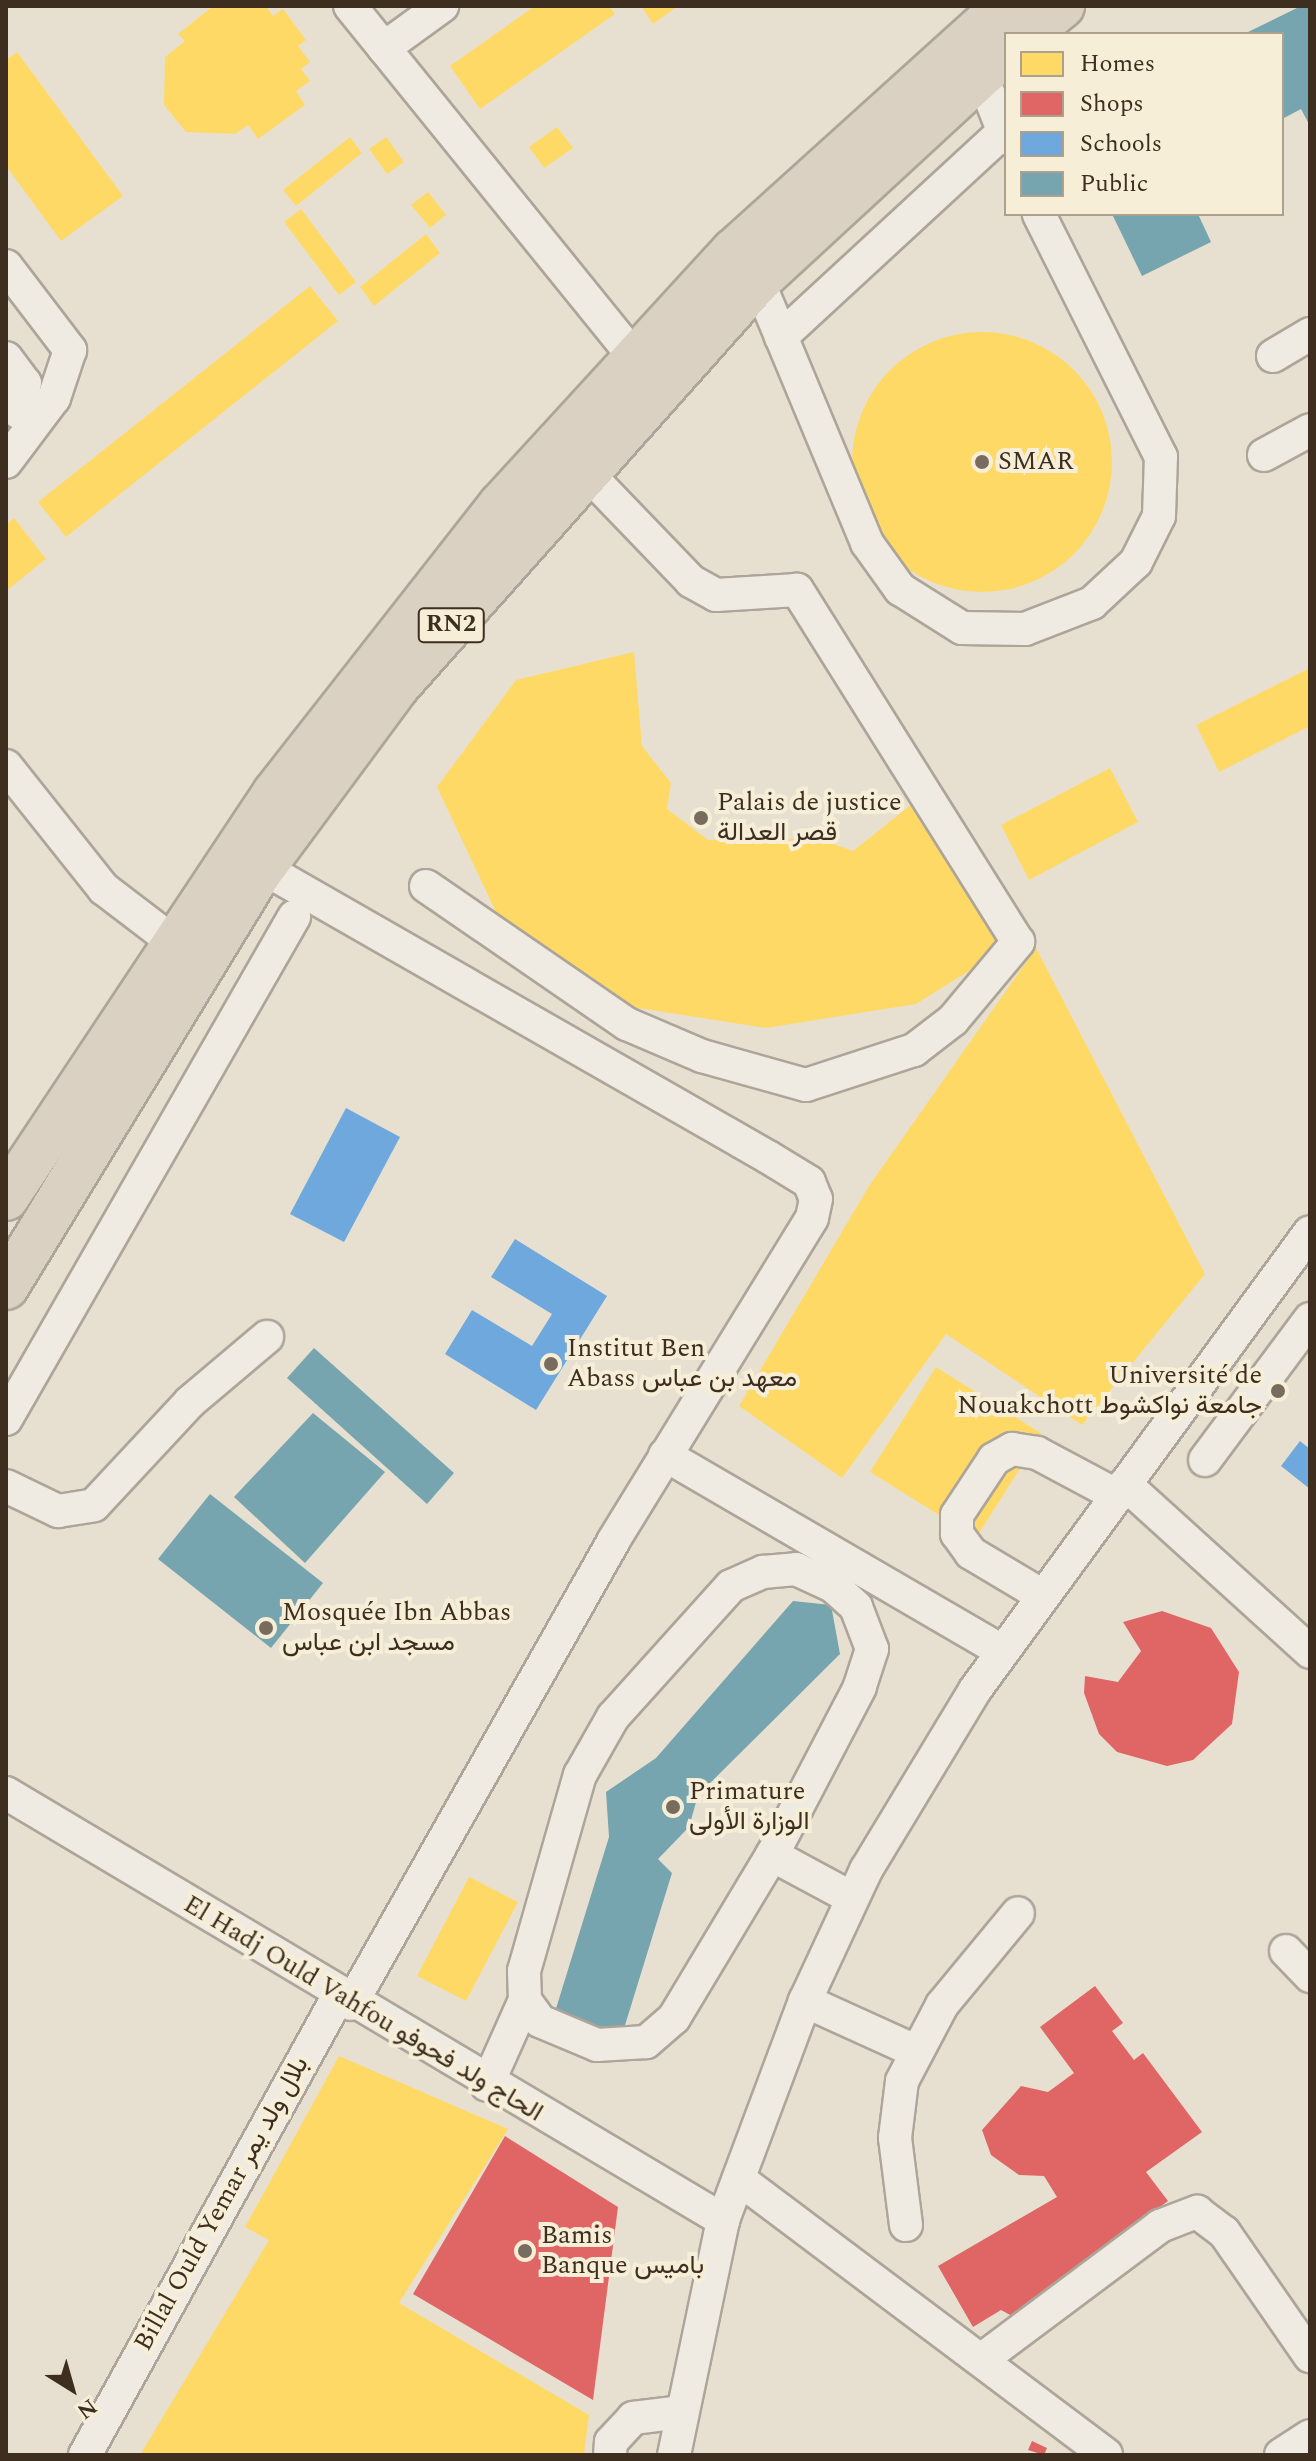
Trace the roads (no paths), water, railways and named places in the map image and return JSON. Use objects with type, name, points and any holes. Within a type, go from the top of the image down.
[{"type":"highway","name":"RN2","points":[[6,1287],[78,1162],[188,953],[369,667],[633,356],[847,142],[1005,6]]},
{"type":"highway","points":[[1030,32],[1062,6]]},
{"type":"highway","name":"RN2","points":[[248,860],[585,471],[758,281],[994,63]]},
{"type":"highway","name":"RN2","points":[[6,1198],[18,1163],[188,953]]},
{"type":"street","points":[[350,6],[633,356]]},
{"type":"street","points":[[384,48],[442,6]]},
{"type":"street","points":[[994,63],[1004,128]]},
{"type":"street","points":[[781,337],[1004,136]]},
{"type":"street","points":[[758,281],[867,543],[900,589],[962,628],[1025,629],[1092,603],[1136,562],[1159,516],[1161,457],[1040,216]]},
{"type":"street","points":[[6,266],[70,350],[54,398],[6,462]]},
{"type":"street","points":[[1273,356],[1310,334]]},
{"type":"street","points":[[6,358],[25,383],[13,415]]},
{"type":"street","points":[[13,415],[54,398]]},
{"type":"street","points":[[1264,455],[1310,430]]},
{"type":"street","points":[[426,886],[627,1024],[702,1056],[806,1085],[914,1050],[990,981],[1018,942],[797,590],[716,595],[691,581],[585,471]]},
{"type":"street","points":[[6,766],[104,889],[188,953]]},
{"type":"street","name":"Billal Ould Yemar بلال ولد يمر","points":[[85,2455],[345,2000],[665,1455],[812,1218],[816,1199],[809,1182],[248,860]]},
{"type":"street","points":[[6,1419],[294,917]]},
{"type":"street","points":[[18,1163],[78,1162]]},
{"type":"street","points":[[674,2455],[723,2220],[805,2001],[852,1898],[900,1807],[1002,1651],[1310,1232]]},
{"type":"street","points":[[1205,1460],[1310,1319]]},
{"type":"street","points":[[6,1486],[58,1511],[94,1505],[190,1402],[267,1337]]},
{"type":"street","points":[[1230,1340],[1271,1372]]},
{"type":"street","points":[[1043,1596],[971,1553],[957,1534],[957,1515],[994,1459],[1012,1449],[1037,1453],[1120,1489],[1310,1652]]},
{"type":"street","points":[[665,1455],[1002,1651]]},
{"type":"street","points":[[487,2085],[525,2000],[524,1971],[580,1775],[613,1717],[731,1586],[763,1572],[796,1569],[856,1607],[872,1649],[860,1687],[772,1855],[674,2018],[646,2042],[597,2045],[540,2021],[525,2000]]},
{"type":"street","name":"El Hadj Ould Vahfou الحاج ولد فحوفو","points":[[6,1793],[487,2085],[723,2220]]},
{"type":"street","points":[[772,1855],[852,1898]]},
{"type":"street","points":[[906,2225],[895,2138],[902,2081],[915,2051],[942,2005],[1018,1913]]},
{"type":"street","points":[[1286,1951],[1310,1976]]},
{"type":"street","points":[[805,2001],[915,2051]]},
{"type":"street","points":[[739,2179],[1106,2455]]},
{"type":"street","points":[[981,2360],[1160,2226],[1197,2212],[1224,2232],[1310,2356]]},
{"type":"street","points":[[610,2455],[611,2442],[633,2418],[681,2412]]},
{"type":"street","points":[[1281,2455],[1310,2436]]},
{"type":"place","name":"SMAR","points":[[982,462]]},
{"type":"place","name":"Palais de justice قصر العدالة","points":[[701,818]]},
{"type":"place","name":"Institut Ben Abass معهد بن عباس","points":[[551,1364]]},
{"type":"place","name":"Université de Nouakchott جامعة نواكشوط","points":[[1278,1391]]},
{"type":"place","name":"Mosquée Ibn Abbas مسجد ابن عباس","points":[[266,1628]]},
{"type":"place","name":"Primature الوزارة الأولى","points":[[673,1807]]},
{"type":"place","name":"Bamis Banque باميس","points":[[525,2251]]}]
